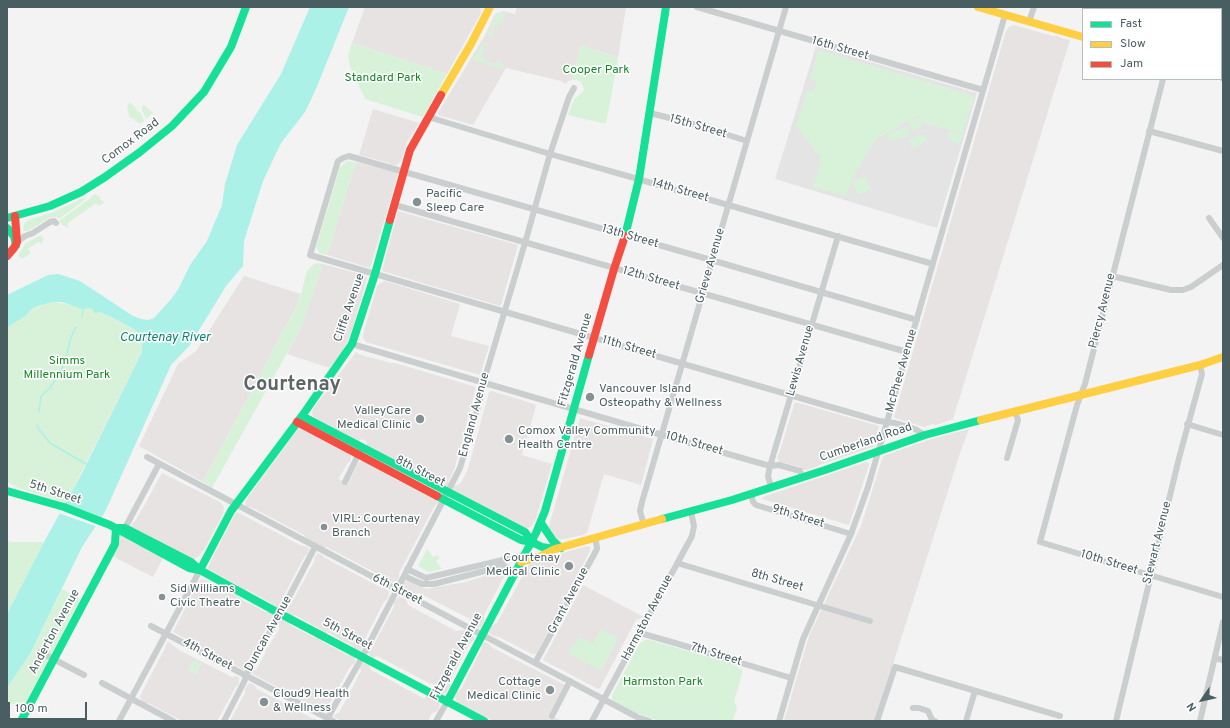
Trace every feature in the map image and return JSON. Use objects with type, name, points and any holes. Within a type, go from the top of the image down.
[{"type":"street","name":"Comox Road","points":[[16,243],[17,235],[11,217],[50,206],[81,192],[140,152],[172,126],[204,92],[231,47],[246,7]]},
{"type":"street","name":"Cliffe Avenue","points":[[119,721],[236,504],[352,344],[413,143],[471,44],[490,7]]},
{"type":"street","name":"Fitzgerald Avenue","points":[[436,721],[541,523],[625,235],[639,179],[666,7]]},
{"type":"street","name":"16th Street","points":[[697,7],[984,90]]},
{"type":"street","name":"Grieve Avenue","points":[[644,524],[641,514],[641,506],[786,7]]},
{"type":"street","points":[[978,7],[1082,37]]},
{"type":"street","points":[[1030,22],[1034,7]]},
{"type":"street","name":"McPhee Avenue","points":[[779,721],[803,639],[851,534],[868,487],[1005,15]]},
{"type":"street","name":"Piercy Avenue","points":[[1040,542],[1080,395],[1085,384],[1163,80]]},
{"type":"street","name":"England Avenue","points":[[329,720],[460,468],[470,439],[484,383],[550,154],[569,97],[574,88]]},
{"type":"street","name":"15th Street","points":[[650,113],[694,124],[747,141]]},
{"type":"street","name":"14th Street","points":[[429,116],[550,154],[933,264]]},
{"type":"street","points":[[1149,131],[1223,152]]},
{"type":"street","name":"13th Street","points":[[310,255],[338,162],[349,156],[821,291],[916,320]]},
{"type":"street","name":"12th Street","points":[[395,205],[907,352]]},
{"type":"street","points":[[1209,218],[1223,238]]},
{"type":"street","points":[[7,256],[16,243],[25,236],[33,233],[50,222],[54,221],[56,223]]},
{"type":"street","points":[[7,228],[14,236],[16,243]]},
{"type":"street","name":"Lewis Avenue","points":[[770,487],[768,476],[770,466],[838,236]]},
{"type":"street","name":"11th Street","points":[[310,255],[879,421],[915,429],[925,435]]},
{"type":"street","points":[[1112,276],[1171,290],[1183,290],[1191,287],[1223,265]]},
{"type":"street","name":"10th Street","points":[[352,344],[770,466],[778,465],[800,471],[802,477]]},
{"type":"street","name":"Cumberland Road","points":[[407,569],[426,578],[522,558],[541,556],[558,548],[751,494],[925,435],[1200,365],[1223,357]]},
{"type":"street","name":"Stewart Avenue","points":[[1116,721],[1187,424],[1202,374],[1200,365]]},
{"type":"street","points":[[1007,458],[1018,420],[1015,412]]},
{"type":"street","name":"8th Street","points":[[299,419],[337,434],[360,451],[404,469],[446,496],[525,532],[532,542],[542,547],[558,548]]},
{"type":"street","points":[[1187,424],[1223,435]]},
{"type":"street","points":[[345,482],[360,451]]},
{"type":"street","name":"6th Street","points":[[147,457],[637,717],[649,721]]},
{"type":"street","points":[[125,528],[159,464]]},
{"type":"street","name":"5th Street","points":[[7,491],[64,507],[113,527],[189,568],[200,570]]},
{"type":"street","name":"9th Street","points":[[751,494],[753,502],[756,505],[851,534]]},
{"type":"street","name":"Harmston Avenue","points":[[592,721],[692,536],[694,529],[691,512]]},
{"type":"street","points":[[541,523],[558,548]]},
{"type":"street","name":"5th Street","points":[[113,527],[125,528],[191,562],[200,570],[280,614],[484,721]]},
{"type":"street","name":"Anderton Avenue","points":[[22,721],[116,541],[113,527]]},
{"type":"street","name":"Grant Avenue","points":[[536,663],[596,550],[597,547],[595,538]]},
{"type":"street","name":"10th Street","points":[[1040,542],[1223,596]]},
{"type":"street","name":"Duncan Avenue","points":[[224,721],[244,682],[248,669],[280,614],[315,547]]},
{"type":"street","points":[[191,562],[208,554]]},
{"type":"street","name":"8th Street","points":[[677,563],[870,622]]},
{"type":"street","points":[[404,576],[422,584],[434,584],[504,566],[516,572]]},
{"type":"street","name":"4th Street","points":[[152,626],[329,720]]},
{"type":"street","points":[[1200,721],[1223,626]]},
{"type":"street","name":"7th Street","points":[[640,633],[791,678]]},
{"type":"street","points":[[40,652],[84,675]]},
{"type":"street","points":[[1215,658],[1223,660]]},
{"type":"street","points":[[877,721],[895,667],[1060,716]]},
{"type":"street","points":[[552,716],[570,681]]},
{"type":"street","points":[[102,684],[173,721]]},
{"type":"street","points":[[966,721],[975,691]]},
{"type":"street","points":[[913,708],[928,711],[932,720],[935,721]]},
{"type":"shaded area","points":[[365,7],[480,7],[481,13],[447,74],[352,43]]},
{"type":"shaded area","points":[[517,7],[626,7],[618,58],[581,45],[572,80],[568,81],[566,84],[561,81],[506,68],[473,125],[438,115],[485,35],[495,14],[503,11],[515,14]]},
{"type":"shaded area","points":[[1014,25],[1070,40],[953,419],[936,425],[933,424],[924,427],[894,417],[1006,31],[1009,27]]},
{"type":"shaded area","points":[[816,46],[977,93],[937,228],[775,179]]},
{"type":"shaded area","points":[[373,109],[419,123],[407,142],[401,161],[397,165],[391,165],[389,163],[359,155]]},
{"type":"shaded area","points":[[356,162],[396,172],[398,174],[370,268],[327,255]]},
{"type":"shaded area","points":[[398,211],[518,245],[501,305],[500,306],[382,271]]},
{"type":"shaded area","points":[[323,264],[364,275],[367,278],[352,331],[342,352],[330,368],[287,354],[301,328]]},
{"type":"shaded area","points":[[244,276],[301,294],[294,311],[203,482],[139,446],[178,364],[196,351]]},
{"type":"shaded area","points":[[385,281],[460,304],[451,336],[489,346],[480,375],[366,342],[363,338],[363,334],[377,287]]},
{"type":"shaded area","points":[[356,352],[358,354],[395,363],[476,387],[455,467],[448,485],[446,486],[367,446],[367,442],[362,439],[353,441],[350,437],[313,416],[313,409]]},
{"type":"shaded area","points":[[492,391],[534,404],[536,406],[522,455],[552,464],[536,518],[531,527],[528,528],[525,528],[455,493],[453,490],[454,486],[460,484],[468,469],[489,392]]},
{"type":"shaded area","points":[[795,402],[879,426],[873,447],[806,470],[802,470],[799,467],[786,463],[779,463],[777,457]]},
{"type":"shaded area","points":[[580,418],[653,440],[641,485],[604,474],[587,533],[559,540],[555,539],[549,526]]},
{"type":"shaded area","points":[[301,428],[351,455],[351,460],[338,479],[348,484],[358,463],[363,461],[391,476],[392,478],[398,481],[400,480],[438,499],[438,503],[434,507],[399,573],[399,578],[397,581],[389,582],[385,578],[327,547],[323,548],[305,538],[304,535],[251,507],[246,507],[245,501],[298,429]]},
{"type":"shaded area","points":[[969,429],[960,453],[875,721],[784,721],[809,636],[861,526],[883,456],[928,440]]},
{"type":"shaded area","points":[[868,462],[869,465],[849,525],[762,499],[763,497]]},
{"type":"shaded area","points":[[162,473],[220,502],[224,507],[223,514],[205,548],[195,559],[190,559],[131,527]]},
{"type":"shaded area","points":[[237,512],[309,549],[282,599],[282,604],[277,608],[271,603],[247,590],[239,588],[237,585],[207,569]]},
{"type":"shaded area","points":[[121,536],[163,558],[153,577],[112,556]]},
{"type":"shaded area","points":[[588,546],[590,547],[590,551],[536,654],[532,654],[489,633],[491,626],[497,623],[530,562]]},
{"type":"shaded area","points":[[318,553],[380,587],[385,588],[389,592],[388,598],[384,602],[363,642],[363,647],[359,651],[329,633],[320,631],[318,628],[295,615],[292,616],[287,613],[287,609]]},
{"type":"shaded area","points":[[503,569],[507,570],[508,573],[506,573],[484,615],[484,622],[479,628],[472,625],[470,619],[419,593],[413,595],[406,591],[402,585],[404,582],[408,581],[426,589],[466,582],[504,570]]},
{"type":"shaded area","points":[[202,579],[212,582],[215,586],[232,594],[238,595],[242,600],[266,612],[270,612],[274,616],[274,620],[269,623],[244,670],[173,632],[200,580]]},
{"type":"shaded area","points":[[583,585],[644,617],[636,620],[600,688],[598,689],[543,660]]},
{"type":"shaded area","points":[[399,597],[406,599],[408,605],[456,631],[464,630],[472,634],[474,637],[474,640],[469,644],[450,681],[450,687],[446,693],[440,694],[435,691],[435,686],[377,656],[373,658],[369,655],[369,650],[372,648],[394,607],[394,601]]},
{"type":"shaded area","points":[[281,620],[288,622],[290,625],[313,637],[318,637],[323,642],[347,655],[352,655],[355,659],[355,663],[350,667],[325,711],[322,711],[251,673],[253,670],[256,670],[266,652],[265,650],[279,629],[279,623]]},
{"type":"shaded area","points":[[169,642],[179,650],[232,677],[236,676],[239,678],[239,684],[235,688],[217,721],[182,721],[141,700],[140,696],[165,646]]},
{"type":"shaded area","points":[[484,642],[567,686],[552,716],[562,721],[493,721],[457,703],[455,697],[456,692],[461,689],[481,650],[482,643]]},
{"type":"shaded area","points":[[364,663],[369,665],[371,670],[425,699],[427,696],[437,701],[440,704],[439,708],[436,712],[432,713],[428,721],[341,721],[334,717],[335,714],[339,713],[361,671],[360,667]]},
{"type":"shaded area","points":[[250,683],[257,689],[318,721],[230,721],[245,693],[247,685]]},
{"type":"green space","points":[[502,12],[505,13],[502,23],[498,22],[497,27],[494,26],[492,38],[487,36],[496,16],[498,15],[497,14]]},
{"type":"green space","points":[[484,42],[488,44],[487,46],[484,45],[482,57],[486,58],[485,61],[494,64],[496,64],[497,61],[501,62],[501,64],[504,64],[503,69],[474,60],[471,62]]},
{"type":"green space","name":"Standard Park","points":[[352,43],[447,74],[423,117],[365,99],[350,67],[348,56]]},
{"type":"green space","name":"Cooper Park","points":[[581,45],[618,58],[606,124],[568,115],[574,99],[582,93],[584,89],[581,82],[572,80]]},
{"type":"green space","points":[[818,50],[974,96],[963,133],[923,123],[919,115],[876,139],[852,179],[846,196],[813,187],[820,166],[821,155],[814,152],[814,149],[796,126],[807,90],[814,92],[817,81],[810,79]]},
{"type":"green space","points":[[130,102],[137,109],[136,110],[141,113],[144,121],[140,124],[129,116],[127,106]]},
{"type":"green space","points":[[144,105],[153,113],[146,119],[142,110]]},
{"type":"green space","points":[[919,117],[923,126],[912,131],[908,122]]},
{"type":"green space","points":[[906,127],[910,135],[890,142],[887,135]]},
{"type":"green space","points":[[948,131],[963,135],[959,145],[947,138]]},
{"type":"green space","points":[[923,134],[927,141],[912,148],[909,140]]},
{"type":"green space","points":[[347,161],[356,162],[327,255],[319,253],[316,247],[340,167]]},
{"type":"green space","points":[[865,176],[871,189],[858,195],[852,182]]},
{"type":"green space","points":[[94,194],[99,196],[104,203],[99,206],[96,203],[67,224],[69,228],[62,225],[59,221]]},
{"type":"green space","points":[[83,198],[86,199],[59,219],[57,217],[51,217],[28,231],[24,231],[24,224],[28,220],[51,213]]},
{"type":"green space","points":[[41,235],[44,239],[41,244],[38,242],[28,249],[31,253],[24,258],[20,258],[18,255],[26,243]]},
{"type":"green space","points":[[314,264],[323,264],[301,328],[212,488],[203,482],[294,311],[301,294],[307,271]]},
{"type":"green space","name":"Simms Millennium Park","points":[[53,302],[71,305],[81,309],[91,308],[132,328],[141,335],[142,340],[142,352],[66,503],[19,488],[7,482],[7,328],[25,316],[33,308]]},
{"type":"green space","points":[[7,539],[10,542],[44,542],[7,614]]},
{"type":"green space","points":[[427,549],[433,557],[437,555],[440,558],[436,561],[442,569],[428,572],[418,566]]},
{"type":"green space","points":[[62,589],[80,599],[22,710],[7,701],[7,688],[30,654]]},
{"type":"green space","points":[[601,629],[618,638],[601,671],[568,653],[573,644],[575,645],[579,637],[593,644]]},
{"type":"green space","name":"Harmston Park","points":[[645,640],[733,664],[743,671],[734,702],[737,710],[732,721],[660,721],[633,712],[614,702],[612,695],[640,643]]},
{"type":"green space","points":[[194,660],[201,664],[196,675],[188,671]]},
{"type":"water","name":"Courtenay River","points":[[310,7],[349,7],[316,89],[305,112],[281,143],[263,181],[244,241],[243,266],[226,286],[190,345],[171,365],[105,512],[82,547],[30,654],[7,688],[7,614],[81,475],[142,352],[142,340],[141,335],[132,328],[113,318],[100,312],[95,313],[91,308],[81,309],[61,302],[53,302],[33,308],[25,316],[7,328],[7,295],[48,275],[58,274],[80,281],[133,316],[148,320],[154,318],[179,288],[190,265],[207,241],[222,205],[225,184],[237,145],[281,74]]},
{"type":"pier","points":[[64,503],[104,518],[98,527],[58,513]]},
{"type":"waterway","points":[[82,317],[83,308]]},
{"type":"waterway","points":[[39,412],[41,396],[50,388],[63,367],[71,337],[76,327]]},
{"type":"waterway","points":[[37,425],[50,443],[86,464]]},
{"type":"traffic: fast","points":[[7,218],[50,206],[81,192],[140,152],[172,126],[204,92],[231,47],[246,7]]},
{"type":"traffic: fast","points":[[625,236],[639,179],[666,7]]},
{"type":"traffic: fast","points":[[200,570],[231,511],[302,416],[352,344],[375,274],[390,220]]},
{"type":"traffic: fast","points":[[7,228],[14,236],[16,245]]},
{"type":"traffic: fast","points":[[447,702],[536,533],[545,511],[589,355]]},
{"type":"traffic: fast","points":[[302,416],[525,532],[532,542]]},
{"type":"traffic: fast","points":[[662,519],[732,500],[825,470],[925,435],[981,420]]},
{"type":"traffic: fast","points":[[7,491],[64,507],[110,525],[189,568],[199,570]]},
{"type":"traffic: fast","points":[[437,496],[521,540],[532,542],[542,547],[554,549]]},
{"type":"traffic: fast","points":[[541,523],[553,541],[561,548]]},
{"type":"traffic: fast","points":[[116,528],[125,528],[191,562],[200,570],[275,611],[484,721]]},
{"type":"traffic: fast","points":[[21,721],[115,544],[116,528]]},
{"type":"traffic: slow","points":[[441,95],[471,44],[490,7]]},
{"type":"traffic: slow","points":[[978,7],[1082,37]]},
{"type":"traffic: slow","points":[[981,420],[1200,365],[1223,357]]},
{"type":"traffic: slow","points":[[521,562],[541,556],[555,549],[662,519]]},
{"type":"traffic: jam","points":[[390,220],[410,150],[441,95]]},
{"type":"traffic: jam","points":[[7,256],[17,242],[15,216]]},
{"type":"traffic: jam","points":[[589,355],[625,236]]},
{"type":"traffic: jam","points":[[297,422],[437,496]]},
{"type":"place","name":"Pacific Sleep Care","points":[[417,202]]},
{"type":"place","name":"Vancouver Island Osteopathy & Wellness","points":[[590,397]]},
{"type":"place","name":"ValleyCare Medical Clinic","points":[[420,419]]},
{"type":"place","name":"Comox Valley Community Health Centre","points":[[509,439]]},
{"type":"place","name":"VIRL: Courtenay Branch","points":[[324,527]]},
{"type":"place","name":"Courtenay Medical Clinic","points":[[569,566]]},
{"type":"place","name":"Sid Williams Civic Theatre","points":[[162,597]]},
{"type":"place","name":"Cottage Medical Clinic","points":[[550,690]]},
{"type":"place","name":"Cloud9 Health & Wellness","points":[[264,702]]},
{"type":"district","name":"Courtenay","points":[[292,386]]}]
